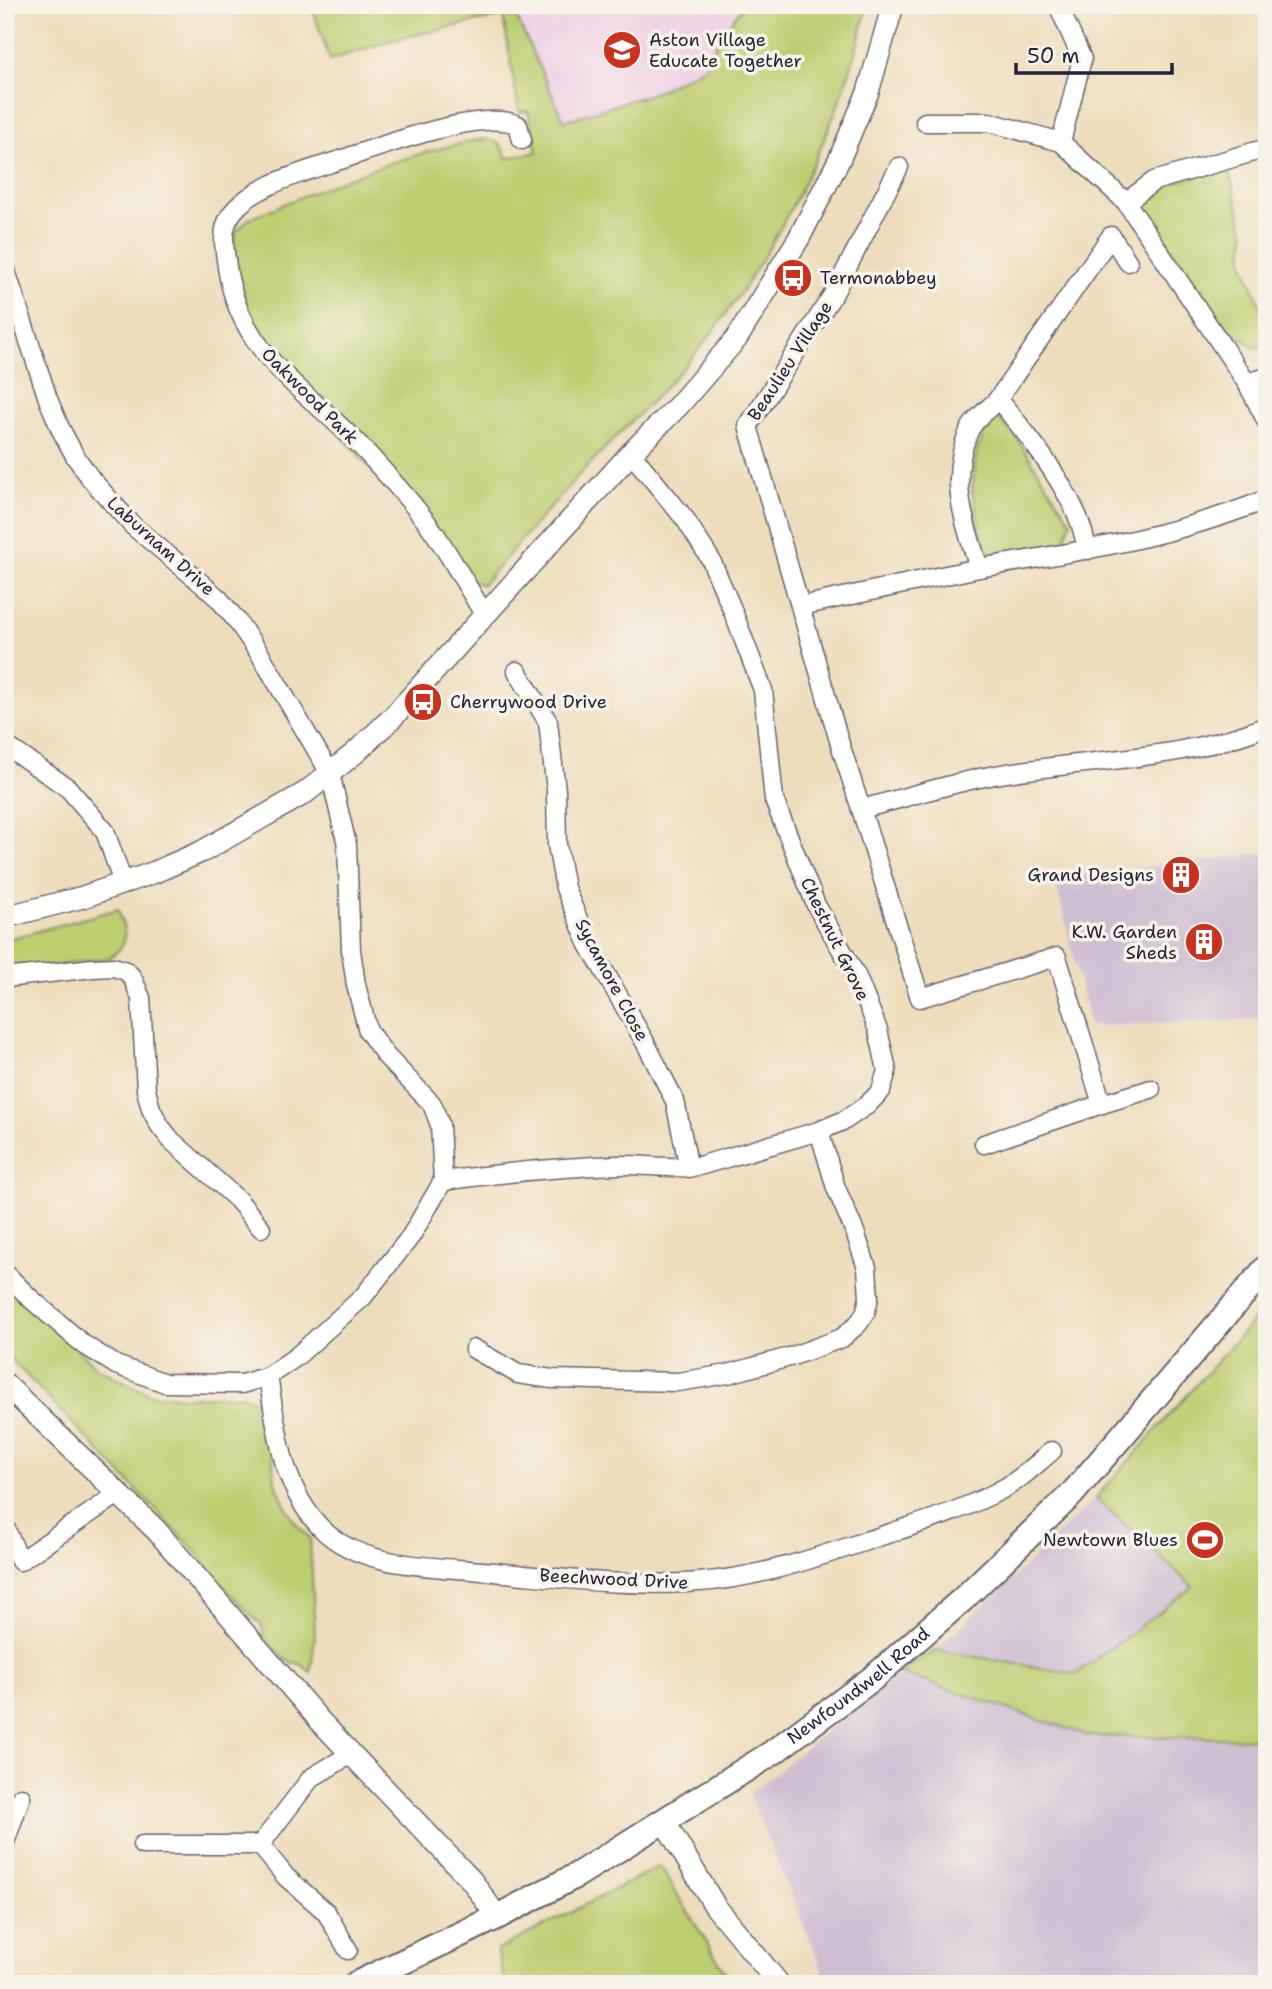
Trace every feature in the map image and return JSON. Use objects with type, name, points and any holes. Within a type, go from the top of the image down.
[{"type":"main road","name":"Newfoundwell Road","points":[[356,1984],[497,1917],[577,1875],[772,1753],[873,1678],[963,1599],[1072,1494],[1267,1267]]},
{"type":"street","points":[[5,917],[83,897],[203,851],[305,793],[355,753],[392,718],[737,338],[799,238],[839,160],[868,92],[893,5]]},
{"type":"street","points":[[1058,5],[1082,59],[1061,142]]},
{"type":"street","name":"Oakwood Park","points":[[485,616],[435,533],[376,462],[336,421],[269,361],[250,334],[237,307],[223,240],[228,219],[243,202],[294,176],[356,155],[427,132],[484,121],[506,120],[517,125],[522,140]]},
{"type":"street","points":[[925,122],[989,122],[1061,142],[1126,202],[1247,383],[1267,422]]},
{"type":"street","points":[[1126,202],[1154,181],[1267,148]]},
{"type":"street","name":"Beaulieu Village","points":[[899,167],[834,293],[748,426],[840,744],[920,998],[1057,957],[1102,1104]]},
{"type":"street","points":[[979,568],[960,510],[959,472],[970,429],[998,399],[1111,236],[1128,262]]},
{"type":"street","name":"Laburnam Drive","points":[[5,268],[48,399],[75,456],[91,479],[133,526],[219,599],[237,621],[260,654],[330,773]]},
{"type":"street","points":[[1247,383],[1267,377]]},
{"type":"street","points":[[998,399],[1027,434],[1055,476],[1077,515],[1088,550]]},
{"type":"street","name":"Chestnut Grove","points":[[443,1181],[591,1166],[645,1164],[689,1168],[819,1131],[845,1120],[867,1105],[881,1091],[887,1070],[878,1030],[857,977],[816,905],[781,823],[774,800],[763,690],[733,609],[710,560],[685,519],[631,453]]},
{"type":"street","points":[[801,606],[979,568],[1088,550],[1170,532],[1267,499]]},
{"type":"street","name":"Sycamore Close","points":[[517,671],[548,722],[557,845],[565,888],[588,943],[645,1042],[675,1101],[689,1168]]},
{"type":"street","points":[[861,809],[995,775],[1122,760],[1242,736],[1267,726]]},
{"type":"street","points":[[5,745],[68,789],[105,831],[123,883]]},
{"type":"street","points":[[5,1273],[83,1344],[116,1365],[164,1383],[242,1384],[268,1376],[326,1332],[362,1297],[411,1236],[443,1181],[440,1125],[432,1104],[386,1056],[369,1031],[356,985],[351,950],[347,845],[330,773]]},
{"type":"street","points":[[5,978],[93,968],[114,967],[126,971],[132,977],[141,998],[146,1090],[151,1109],[171,1140],[238,1200],[261,1228]]},
{"type":"street","points":[[984,1144],[1151,1089]]},
{"type":"street","points":[[474,1349],[518,1374],[552,1380],[678,1382],[728,1374],[793,1356],[842,1338],[865,1314],[869,1298],[867,1268],[836,1188],[819,1131]]},
{"type":"street","name":"Beechwood Drive","points":[[268,1376],[276,1431],[292,1488],[322,1529],[362,1554],[402,1563],[456,1569],[646,1584],[699,1582],[741,1576],[849,1547],[966,1506],[999,1491],[1052,1451]]},
{"type":"street","points":[[5,1384],[156,1530],[321,1722],[472,1881],[497,1917]]},
{"type":"street","points":[[5,1527],[13,1563],[118,1494]]},
{"type":"street","points":[[260,1846],[311,1778],[351,1754]]},
{"type":"street","points":[[5,1842],[21,1797]]},
{"type":"street","points":[[663,1821],[715,1906],[779,1984]]},
{"type":"street","points":[[142,1846],[260,1846]]},
{"type":"street","points":[[260,1846],[286,1877],[326,1912],[348,1950]]},
{"type":"shaded area","name":"Aston Village Educate Together","points":[[511,5],[744,5],[721,34],[705,67],[654,93],[563,121]]},
{"type":"shaded area","points":[[1267,853],[1267,1019],[1090,1026],[1055,878]]},
{"type":"shaded area","points":[[1096,1498],[1193,1586],[1076,1674],[936,1650]]},
{"type":"shaded area","points":[[899,1673],[1090,1736],[1265,1741],[1267,1984],[828,1984],[749,1794]]},
{"type":"green space","points":[[311,5],[511,5],[564,121],[654,93],[705,67],[721,34],[744,5],[867,5],[843,92],[806,180],[759,264],[734,302],[678,373],[581,473],[482,585],[468,579],[282,368],[250,323],[233,247],[237,230],[249,219],[396,161],[479,140],[496,142],[507,158],[537,152],[528,111],[519,112],[503,16],[396,39],[330,60]]},
{"type":"green space","points":[[1228,167],[1245,233],[1243,261],[1267,324],[1267,346],[1254,348],[1243,338],[1237,341],[1139,204],[1150,189]]},
{"type":"green space","points":[[994,412],[1018,440],[1071,522],[1063,544],[985,554],[972,490],[977,450]]},
{"type":"green space","points":[[118,909],[124,930],[124,942],[109,958],[5,973],[5,940]]},
{"type":"green space","points":[[5,1281],[97,1368],[148,1394],[187,1397],[241,1395],[254,1400],[265,1413],[270,1431],[275,1481],[296,1524],[310,1538],[315,1634],[311,1672],[300,1664],[287,1661],[264,1638],[262,1626],[212,1575],[202,1558],[5,1353]]},
{"type":"green space","name":"Newtown Blues","points":[[1267,1305],[1267,1739],[1090,1736],[899,1673],[936,1650],[1076,1674],[1193,1587],[1096,1498]]},
{"type":"green space","points":[[660,1866],[732,1984],[505,1984],[497,1950]]},
{"type":"place","name":"Aston Village Educate Together","points":[[622,50]]},
{"type":"place","name":"Termonabbey","points":[[793,278]]},
{"type":"place","name":"Cherrywood Drive","points":[[423,702]]},
{"type":"place","name":"Grand Designs","points":[[1181,875]]},
{"type":"place","name":"K.W. Garden Sheds","points":[[1204,942]]},
{"type":"place","name":"Newtown Blues","points":[[1205,1540]]}]
